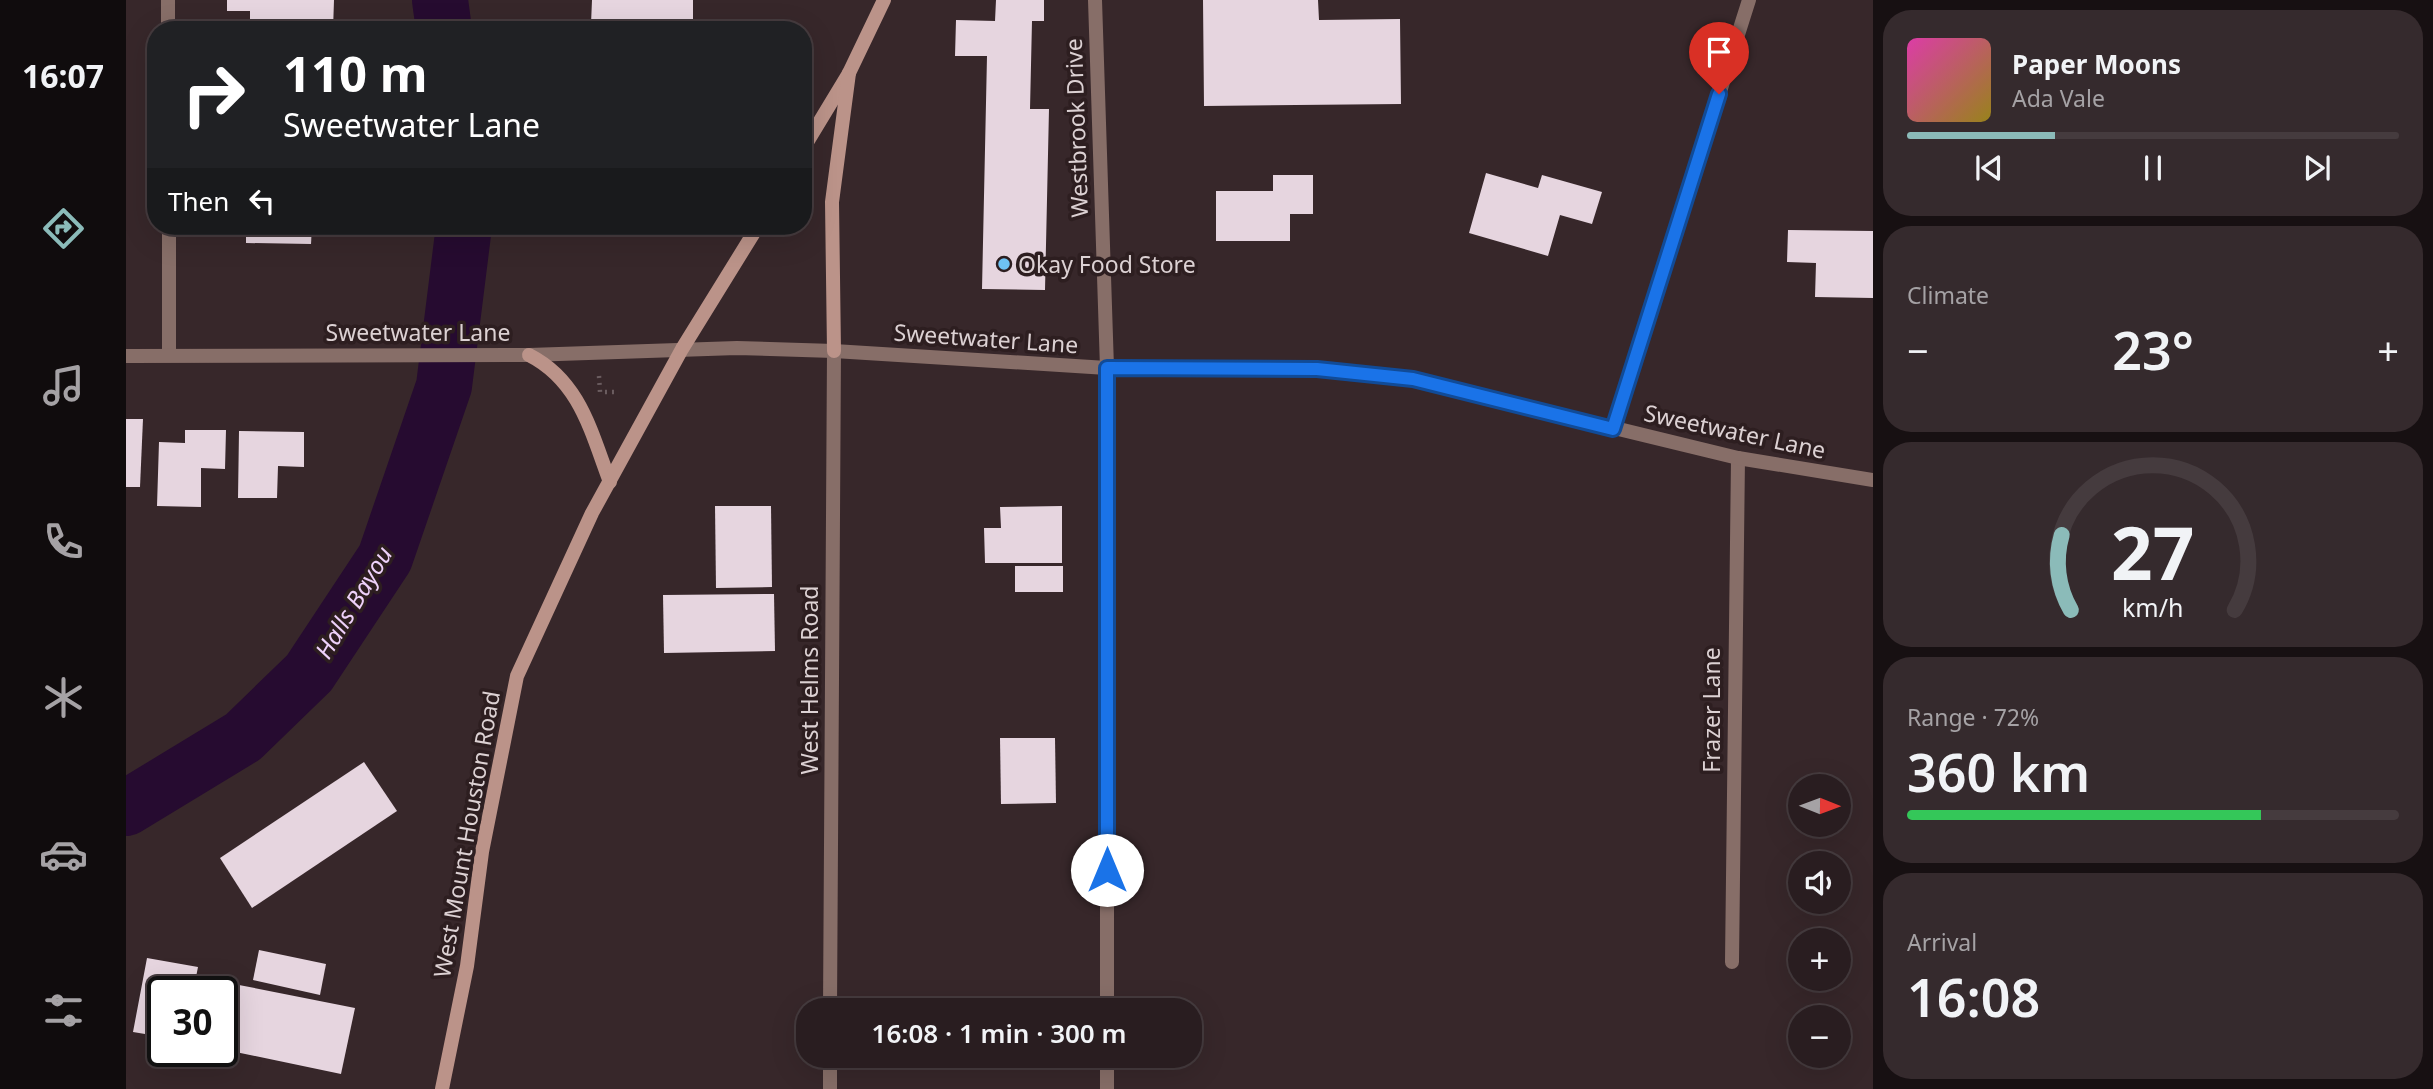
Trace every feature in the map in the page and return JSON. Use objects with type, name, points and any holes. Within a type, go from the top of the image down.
[{"type":"main road","points":[[812,134],[849,73],[884,0]]},
{"type":"main road","points":[[834,351],[832,202],[849,73]]},
{"type":"main road","name":"West Mount Houston Road","points":[[442,1089],[467,966],[482,852],[517,676],[592,513],[682,349],[752,235]]},
{"type":"main road","points":[[529,355],[545,363],[573,393],[585,411],[610,482]]},
{"type":"street","points":[[168,0],[168,21]]},
{"type":"street","name":"Westbrook Drive","points":[[1095,0],[1107,368],[1107,998]]},
{"type":"street","points":[[1613,429],[1749,0]]},
{"type":"street","points":[[169,235],[169,355]]},
{"type":"street","name":"Sweetwater Lane","points":[[126,356],[529,355],[682,349],[834,351],[1107,368],[1317,369],[1413,379],[1738,458],[1873,480]]},
{"type":"street","name":"West Helms Road","points":[[830,998],[834,351]]},
{"type":"street","name":"Frazer Lane","points":[[1732,962],[1738,458]]},
{"type":"street","points":[[830,1068],[830,1089]]},
{"type":"street","points":[[1107,1068],[1107,1089]]},
{"type":"path","points":[[599,376],[600,392],[619,392]]},
{"type":"building","points":[[227,0],[334,0],[333,21],[250,21],[250,11],[227,11]]},
{"type":"building","points":[[592,0],[693,0],[693,21],[591,21]]},
{"type":"building","points":[[996,0],[1044,0],[1044,21],[1032,21],[1030,109],[1049,109],[1045,290],[982,289],[987,56],[955,56],[956,20],[995,21]]},
{"type":"building","points":[[1203,0],[1318,0],[1319,20],[1400,19],[1401,104],[1204,106]]},
{"type":"building","points":[[1486,173],[1538,188],[1542,175],[1602,192],[1592,224],[1560,215],[1548,256],[1469,233]]},
{"type":"building","points":[[1273,175],[1313,175],[1313,214],[1290,214],[1290,241],[1216,241],[1216,191],[1273,191]]},
{"type":"building","points":[[1788,230],[1873,231],[1873,298],[1815,297],[1816,263],[1787,262]]},
{"type":"building","points":[[246,235],[312,235],[311,244],[246,243]]},
{"type":"building","points":[[126,419],[143,419],[140,487],[126,487]]},
{"type":"building","points":[[185,430],[226,430],[225,469],[201,468],[201,507],[157,506],[159,442],[185,443]]},
{"type":"building","points":[[239,431],[304,432],[304,467],[278,466],[277,498],[238,498]]},
{"type":"building","points":[[715,506],[771,506],[772,587],[716,588]]},
{"type":"building","points":[[1062,506],[1062,563],[985,563],[984,528],[1001,528],[1000,507]]},
{"type":"building","points":[[1015,566],[1063,566],[1063,592],[1015,592]]},
{"type":"building","points":[[774,594],[775,651],[664,653],[663,595]]},
{"type":"building","points":[[1000,738],[1055,738],[1056,803],[1001,804]]},
{"type":"building","points":[[364,762],[397,811],[252,908],[220,858]]},
{"type":"building","points":[[259,950],[326,964],[320,995],[253,980]]},
{"type":"building","points":[[147,958],[198,967],[196,976],[147,976],[147,1034],[133,1032]]},
{"type":"building","points":[[239,985],[355,1008],[341,1074],[238,1053]]},
{"type":"waterway","name":"Halls Bayou","points":[[440,0],[443,21]]},
{"type":"waterway","name":"Halls Bayou","points":[[126,808],[243,737],[309,673],[385,558],[444,386],[463,235]]},
{"type":"place","name":"Okay Food Store","points":[[1004,264]]},
{"type":"route","points":[[1107,870],[1107,368],[1317,369],[1413,379],[1613,429],[1719,94]]}]
